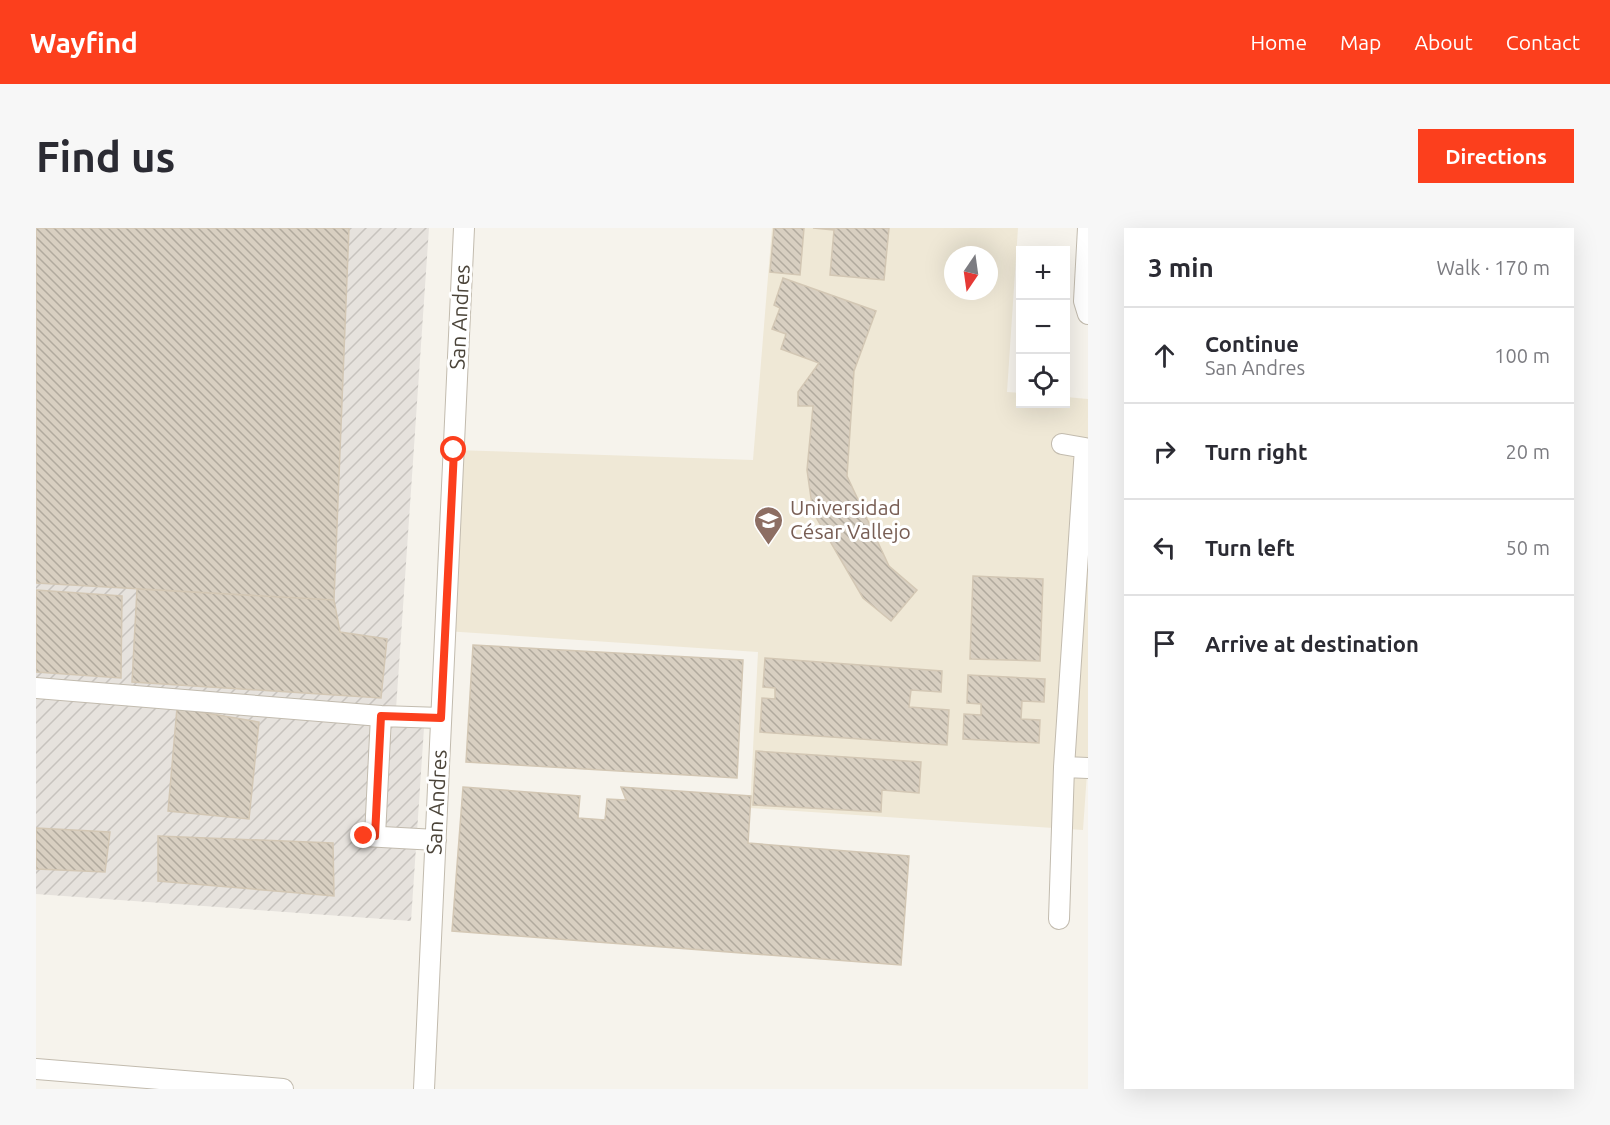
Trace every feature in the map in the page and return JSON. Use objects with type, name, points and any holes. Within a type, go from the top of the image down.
[{"type":"street","name":"San Andres","points":[[424,1089],[464,228]]},
{"type":"street","points":[[1088,228],[1084,301],[1088,314]]},
{"type":"street","points":[[1059,919],[1064,767],[1085,497],[1085,448],[1062,444]]},
{"type":"street","points":[[36,688],[381,716],[441,718]]},
{"type":"street","points":[[381,716],[370,836],[436,840]]},
{"type":"street","points":[[1064,767],[1088,768]]},
{"type":"street","points":[[36,1069],[77,1081],[283,1089]]},
{"type":"shaded area","points":[[36,228],[429,228],[396,709],[425,713],[411,921],[36,894]]},
{"type":"shaded area","name":"Universidad César Vallejo","points":[[772,228],[1018,228],[1007,392],[1016,393],[1016,408],[1070,408],[1070,397],[1088,399],[1088,759],[1083,830],[750,808],[758,652],[445,631],[454,450],[753,460]]},
{"type":"building","points":[[36,228],[349,228],[334,600],[36,583]]},
{"type":"building","points":[[774,228],[804,228],[800,275],[770,272]]},
{"type":"building","points":[[813,228],[889,228],[884,280],[830,275],[834,230]]},
{"type":"building","points":[[783,278],[876,311],[854,371],[847,476],[889,566],[917,590],[891,621],[863,598],[813,512],[807,470],[813,406],[798,406],[798,392],[819,363],[781,349],[786,334],[772,329],[780,308],[774,305]]},
{"type":"building","points":[[973,576],[1043,579],[1040,661],[970,659]]},
{"type":"building","points":[[137,589],[334,600],[340,632],[387,639],[381,698],[132,682]]},
{"type":"building","points":[[36,590],[122,596],[121,678],[36,672]]},
{"type":"building","points":[[473,645],[743,660],[737,778],[466,762]]},
{"type":"building","points":[[765,658],[942,671],[941,692],[911,690],[909,707],[949,710],[947,745],[760,732],[762,698],[775,699],[775,688],[763,687]]},
{"type":"building","points":[[968,675],[1045,679],[1044,702],[1022,701],[1021,719],[1040,720],[1039,743],[963,739],[964,714],[981,715],[981,704],[967,703]]},
{"type":"building","points":[[177,708],[259,722],[249,819],[168,811]]},
{"type":"building","points":[[756,751],[921,762],[919,793],[882,790],[881,812],[753,805]]},
{"type":"building","points":[[463,787],[580,796],[578,818],[605,820],[607,799],[626,800],[621,787],[751,796],[748,843],[909,856],[901,965],[452,931]]},
{"type":"building","points":[[36,828],[110,832],[105,872],[36,869]]},
{"type":"building","points":[[158,836],[333,843],[334,896],[158,881]]},
{"type":"place","name":"Universidad César Vallejo","points":[[769,546]]},
{"type":"route","points":[[364,836],[375,836],[381,716],[441,718],[454,450]]}]
